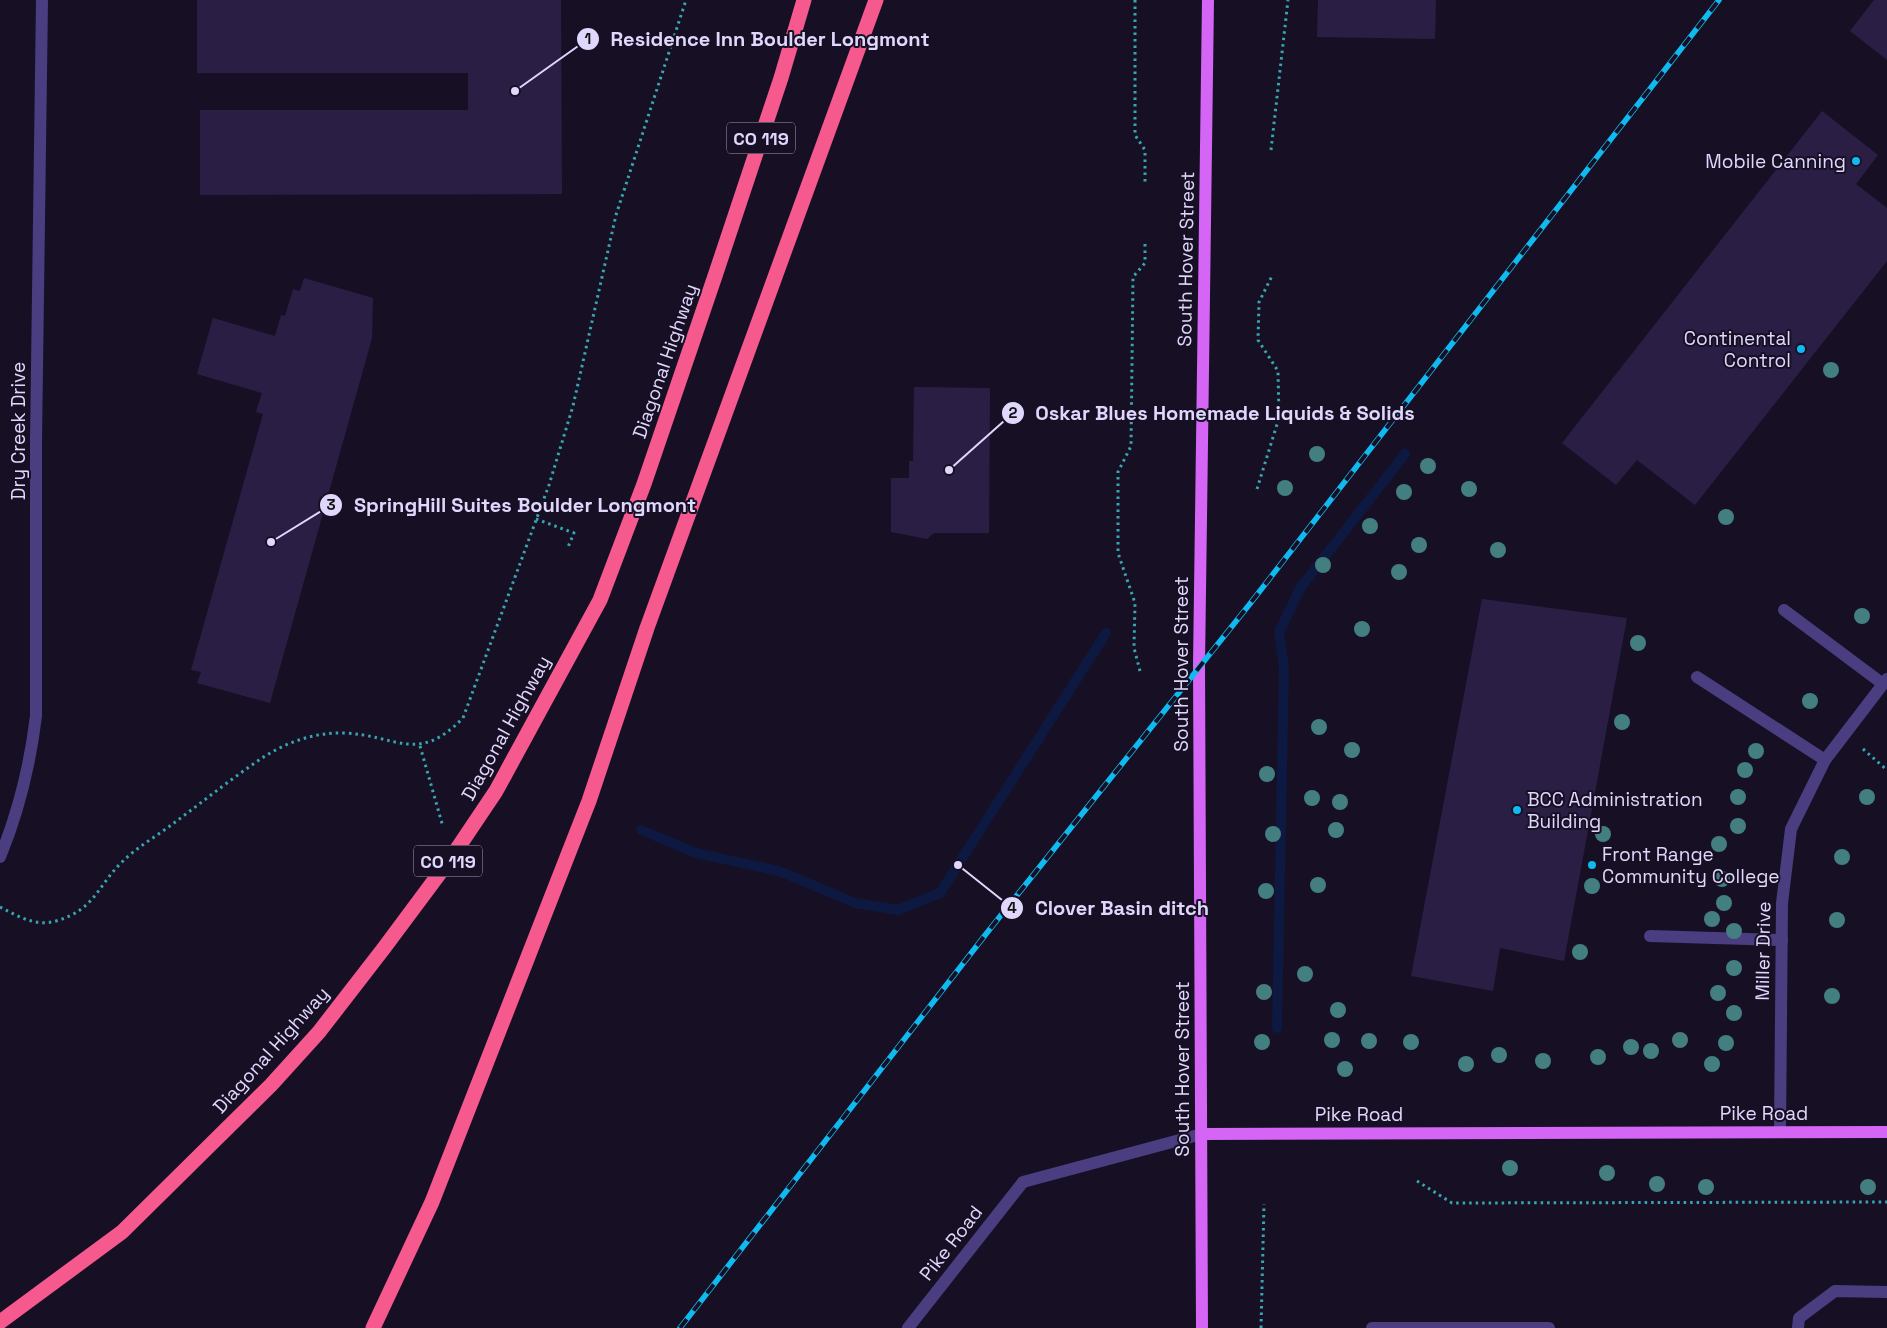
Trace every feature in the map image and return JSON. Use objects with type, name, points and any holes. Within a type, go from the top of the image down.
[{"type":"highway","name":"Diagonal Highway","points":[[0,1322],[122,1232],[271,1085],[319,1032],[451,858],[496,791],[600,600],[644,484],[706,304],[781,78],[804,0]]},
{"type":"highway","name":"CO 119","points":[[373,1328],[432,1202],[589,800],[647,628],[876,0]]},
{"type":"main road","name":"South Hover Street","points":[[1202,1328],[1199,665],[1208,0]]},
{"type":"main road","name":"Pike Road","points":[[1202,1134],[1887,1132]]},
{"type":"street","name":"Dry Creek Drive","points":[[0,857],[9,835],[26,777],[36,716],[36,441],[42,0]]},
{"type":"street","points":[[1784,610],[1851,662],[1885,682]]},
{"type":"street","points":[[1697,677],[1825,760]]},
{"type":"street","name":"Miller Drive","points":[[1780,1132],[1782,903],[1792,829],[1825,760],[1885,682]]},
{"type":"street","points":[[1650,936],[1782,940]]},
{"type":"street","name":"Pike Road","points":[[908,1328],[1023,1182],[1202,1134]]},
{"type":"street","points":[[1798,1328],[1799,1318],[1835,1291],[1887,1292]]},
{"type":"street","points":[[1372,1328],[1549,1328]]},
{"type":"path","points":[[0,907],[29,922],[55,921],[78,911],[95,898],[123,861],[260,760],[288,744],[317,735],[345,733],[420,746],[450,732],[463,718],[549,485],[573,406],[616,215],[686,0]]},
{"type":"path","points":[[1135,0],[1135,135],[1145,150],[1145,184]]},
{"type":"path","points":[[1271,150],[1288,0]]},
{"type":"path","points":[[1140,671],[1134,648],[1135,603],[1118,553],[1118,472],[1131,446],[1133,277],[1144,263],[1145,240]]},
{"type":"path","points":[[1256,489],[1279,418],[1278,371],[1258,340],[1259,302],[1273,274]]},
{"type":"path","points":[[536,519],[574,533],[568,547]]},
{"type":"path","points":[[420,746],[451,858]]},
{"type":"path","points":[[1860,747],[1887,770]]},
{"type":"path","points":[[1418,1181],[1452,1203],[1887,1202]]},
{"type":"path","points":[[1261,1328],[1264,1204]]},
{"type":"building","points":[[197,0],[561,0],[562,194],[200,195],[200,110],[468,110],[468,73],[197,73]]},
{"type":"building","points":[[1318,0],[1436,0],[1435,39],[1317,37]]},
{"type":"building","points":[[1874,0],[1887,0],[1887,60],[1850,31]]},
{"type":"building","points":[[1822,111],[1878,155],[1856,184],[1887,208],[1887,261],[1695,505],[1637,460],[1616,485],[1562,443]]},
{"type":"building","points":[[304,278],[373,298],[372,338],[270,703],[197,683],[201,672],[191,670],[263,414],[256,412],[262,393],[197,374],[213,318],[275,336],[281,315],[285,316],[293,289],[300,291]]},
{"type":"building","points":[[914,387],[990,388],[989,533],[934,533],[927,539],[891,532],[891,478],[909,478],[909,461],[913,461]]},
{"type":"building","name":"BCC Administration Building","points":[[1482,599],[1627,618],[1564,961],[1500,948],[1493,991],[1411,976]]},
{"type":"waterway","points":[[1277,1028],[1284,667],[1279,632],[1301,587],[1405,454]]},
{"type":"waterway","points":[[641,830],[696,853],[779,871],[855,903],[898,910],[940,893],[1106,633]]},
{"type":"railway","points":[[680,1328],[986,934],[1249,605],[1719,0]]},
{"type":"place","name":"Residence Inn Boulder Longmont","points":[[515,91]]},
{"type":"place","name":"Mobile Canning","points":[[1856,161]]},
{"type":"place","name":"Continental Control","points":[[1801,349]]},
{"type":"place","name":"Oskar Blues Homemade Liquids & Solids","points":[[949,470]]},
{"type":"place","name":"SpringHill Suites Boulder Longmont","points":[[271,542]]},
{"type":"place","name":"BCC Administration Building","points":[[1517,810]]},
{"type":"place","name":"Clover Basin ditch","points":[[958,865]]},
{"type":"place","name":"Front Range Community College","points":[[1592,865]]}]
